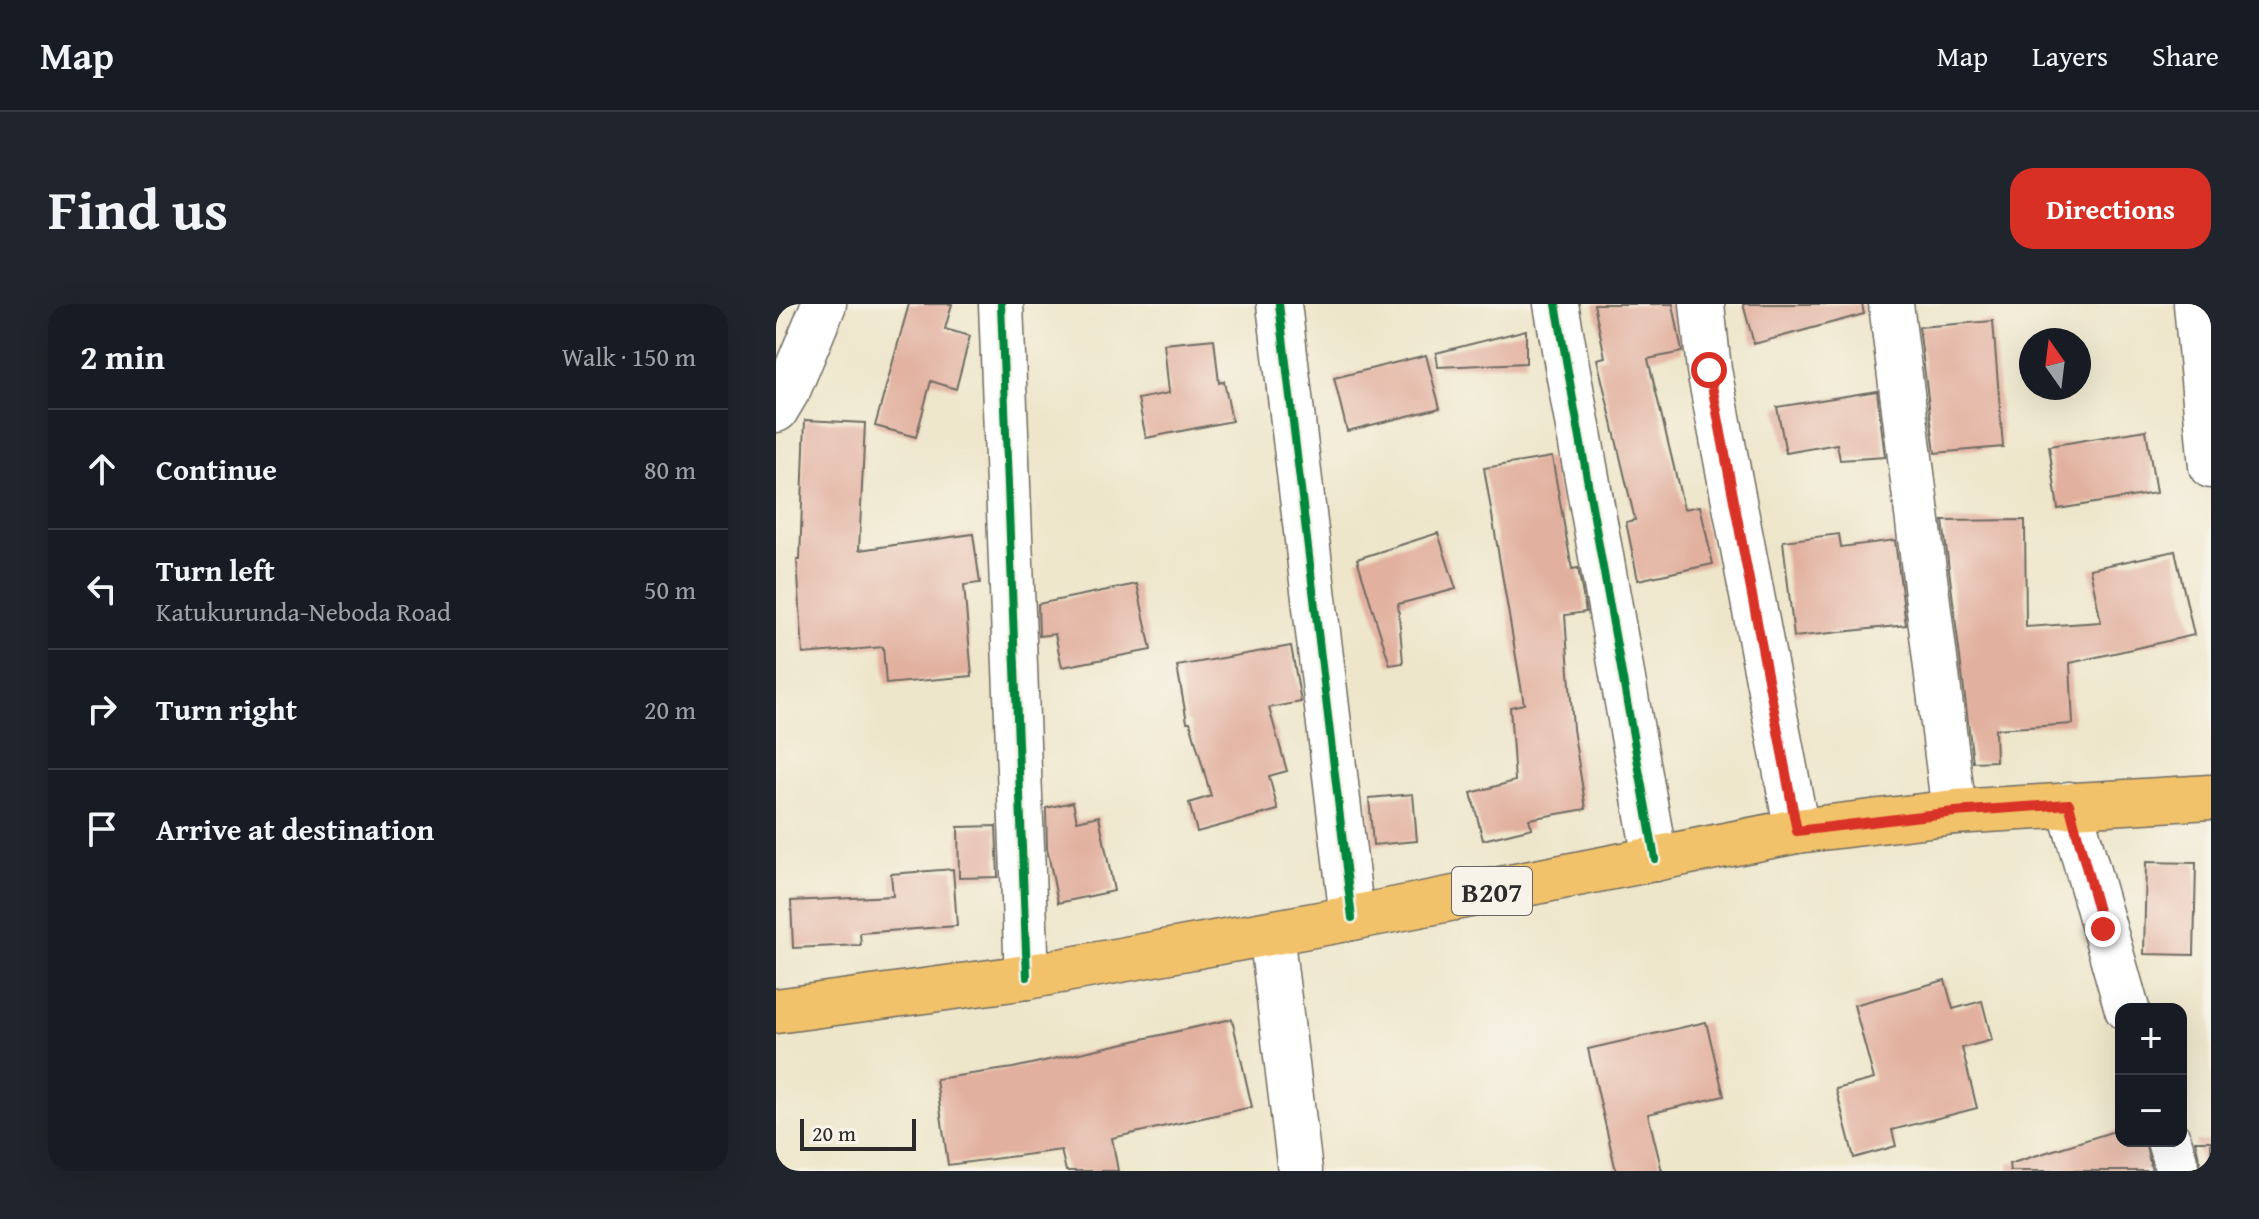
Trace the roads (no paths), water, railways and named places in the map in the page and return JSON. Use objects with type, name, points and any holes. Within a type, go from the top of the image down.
[{"type":"main road","name":"B207","points":[[776,1011],[1027,977],[1352,918],[1797,831],[1954,812],[2211,797]]},
{"type":"street","points":[[780,394],[824,304]]},
{"type":"street","points":[[1001,304],[1027,977]]},
{"type":"street","points":[[1279,304],[1352,918]]},
{"type":"street","points":[[1556,304],[1655,859]]},
{"type":"street","points":[[1702,304],[1709,370],[1797,831]]},
{"type":"street","points":[[1891,304],[1954,812]]},
{"type":"street","points":[[2196,304],[2211,466]]},
{"type":"street","points":[[2069,804],[2125,1003]]},
{"type":"street","points":[[1271,933],[1300,1171]]},
{"type":"street","points":[[2171,1147],[2178,1171]]}]
